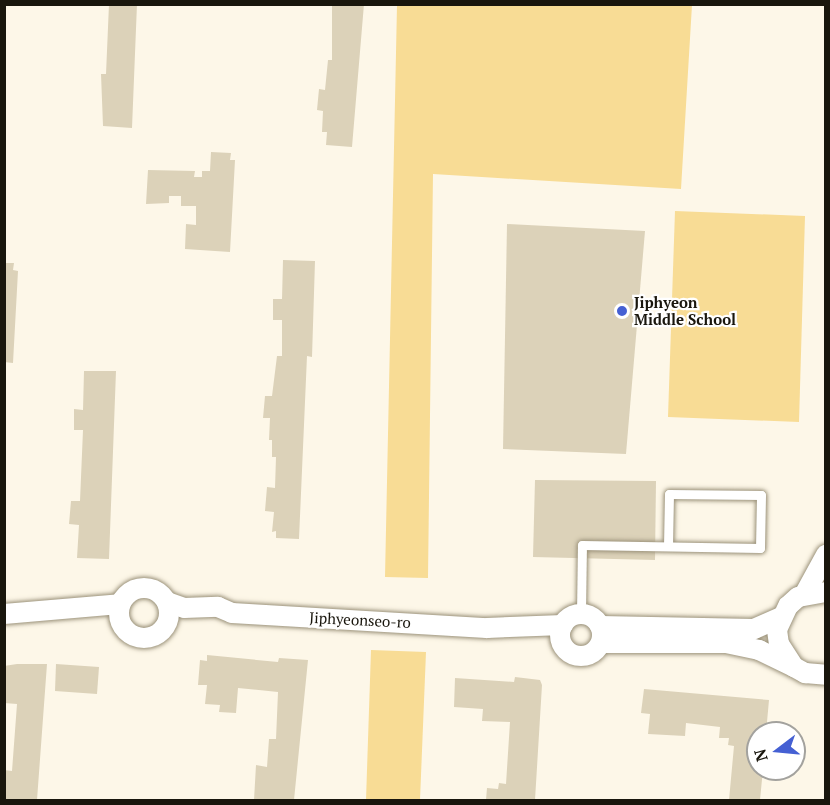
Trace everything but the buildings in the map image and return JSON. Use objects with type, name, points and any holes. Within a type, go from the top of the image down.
[{"type":"street","points":[[804,595],[825,555]]},
{"type":"street","points":[[4,626],[98,618],[120,612],[131,591],[140,588],[156,591],[167,602],[166,625],[155,636],[138,638],[120,612]]},
{"type":"street","points":[[794,667],[779,644],[781,617],[788,606],[804,595],[825,592]]},
{"type":"street","name":"Jiphyeonseo-ro","points":[[167,602],[184,608],[218,607],[232,613],[563,634]]},
{"type":"street","points":[[4,614],[120,612]]},
{"type":"street","name":"Jiphyeonseo-ro","points":[[166,625],[182,620],[218,621],[232,613]]},
{"type":"street","points":[[582,614],[594,618],[600,635],[591,653],[578,655],[563,634],[569,618],[582,614]]},
{"type":"street","points":[[600,635],[754,629],[781,617]]},
{"type":"street","points":[[600,635],[726,643],[759,650],[806,673],[825,675]]},
{"type":"lane","points":[[582,614],[582,545],[760,548],[761,495],[669,494],[668,546]]},
{"type":"shaded area","points":[[397,5],[692,5],[681,189],[433,174],[428,578],[385,577]]},
{"type":"shaded area","points":[[675,211],[805,216],[799,422],[668,417]]},
{"type":"shaded area","points":[[371,650],[426,652],[420,800],[366,800]]},
{"type":"place","name":"Jiphyeon Middle School","points":[[622,311]]}]
